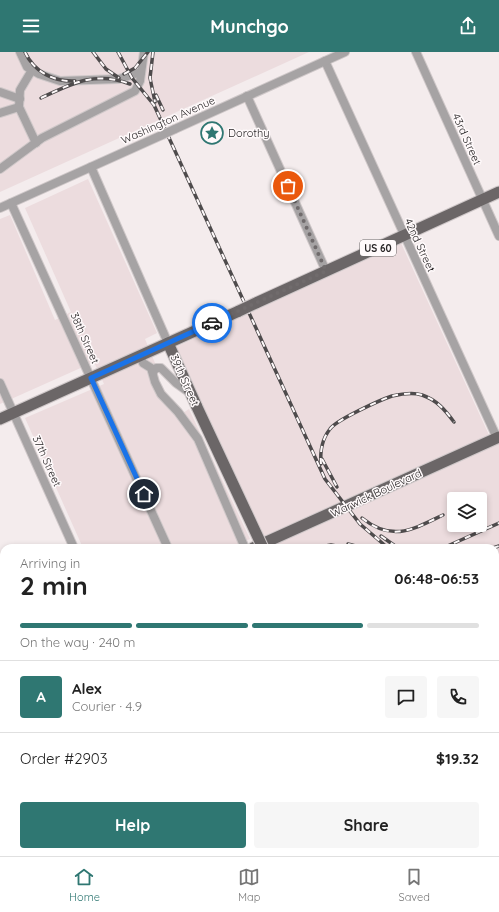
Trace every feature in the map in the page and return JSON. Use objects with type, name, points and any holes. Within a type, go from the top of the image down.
[{"type":"main road","name":"US 60","points":[[0,420],[499,192]]},
{"type":"main road","name":"39th Street","points":[[168,343],[260,544]]},
{"type":"main road","name":"Warwick Boulevard","points":[[262,544],[498,438]]},
{"type":"street","points":[[20,52],[27,67],[39,74],[60,81],[120,80],[141,72]]},
{"type":"street","points":[[0,169],[36,143],[135,91],[140,81],[144,52]]},
{"type":"street","name":"Washington Avenue","points":[[0,208],[345,52]]},
{"type":"street","name":"43rd Street","points":[[416,52],[499,236]]},
{"type":"street","name":"42nd Street","points":[[325,61],[498,438]]},
{"type":"street","points":[[32,70],[20,90],[19,103],[36,143]]},
{"type":"street","points":[[0,92],[19,103]]},
{"type":"street","points":[[247,96],[326,271]]},
{"type":"street","points":[[0,113],[19,103]]},
{"type":"street","name":"39th Street","points":[[91,167],[168,343]]},
{"type":"street","name":"38th Street","points":[[11,203],[166,544]]},
{"type":"street","points":[[140,356],[143,363],[151,368],[155,382],[162,395],[178,412],[198,439],[243,544]]},
{"type":"street","points":[[153,372],[156,368],[164,370],[174,381],[191,394]]},
{"type":"street","name":"37th Street","points":[[0,383],[72,544]]},
{"type":"shaded area","points":[[0,52],[309,52],[0,192]]},
{"type":"shaded area","points":[[88,179],[157,333],[145,339],[155,363],[156,377],[159,388],[183,413],[189,409],[250,539],[238,544],[81,544],[25,418],[104,384],[94,362],[0,404],[0,219],[10,215],[55,320],[71,312],[25,208]]},
{"type":"shaded area","points":[[401,243],[489,435],[499,432],[499,544],[266,544],[176,347]]},
{"type":"railway","points":[[25,52],[39,70],[52,78],[75,81]]},
{"type":"railway","points":[[93,52],[106,69],[119,78]]},
{"type":"railway","points":[[118,52],[132,78],[154,105],[325,479],[360,524],[383,544]]},
{"type":"railway","points":[[124,74],[135,68],[148,52]]},
{"type":"railway","points":[[153,52],[150,78],[155,102]]},
{"type":"railway","points":[[41,98],[84,80],[106,79],[117,80],[130,84]]},
{"type":"railway","points":[[156,95],[163,110]]},
{"type":"railway","points":[[321,464],[321,450],[323,441],[327,433],[334,425],[359,411],[392,396],[411,393],[427,397],[440,406],[454,422]]},
{"type":"railway","points":[[322,459],[337,487]]},
{"type":"railway","points":[[362,518],[383,530],[393,532],[412,529],[443,515]]},
{"type":"railway","points":[[452,544],[499,523]]},
{"type":"railway","points":[[381,536],[392,544]]},
{"type":"way so far","points":[[212,323],[326,271],[288,186]]},
{"type":"place","name":"Dorothy","points":[[212,133]]},
{"type":"route","points":[[144,494],[91,378],[212,323]]}]
